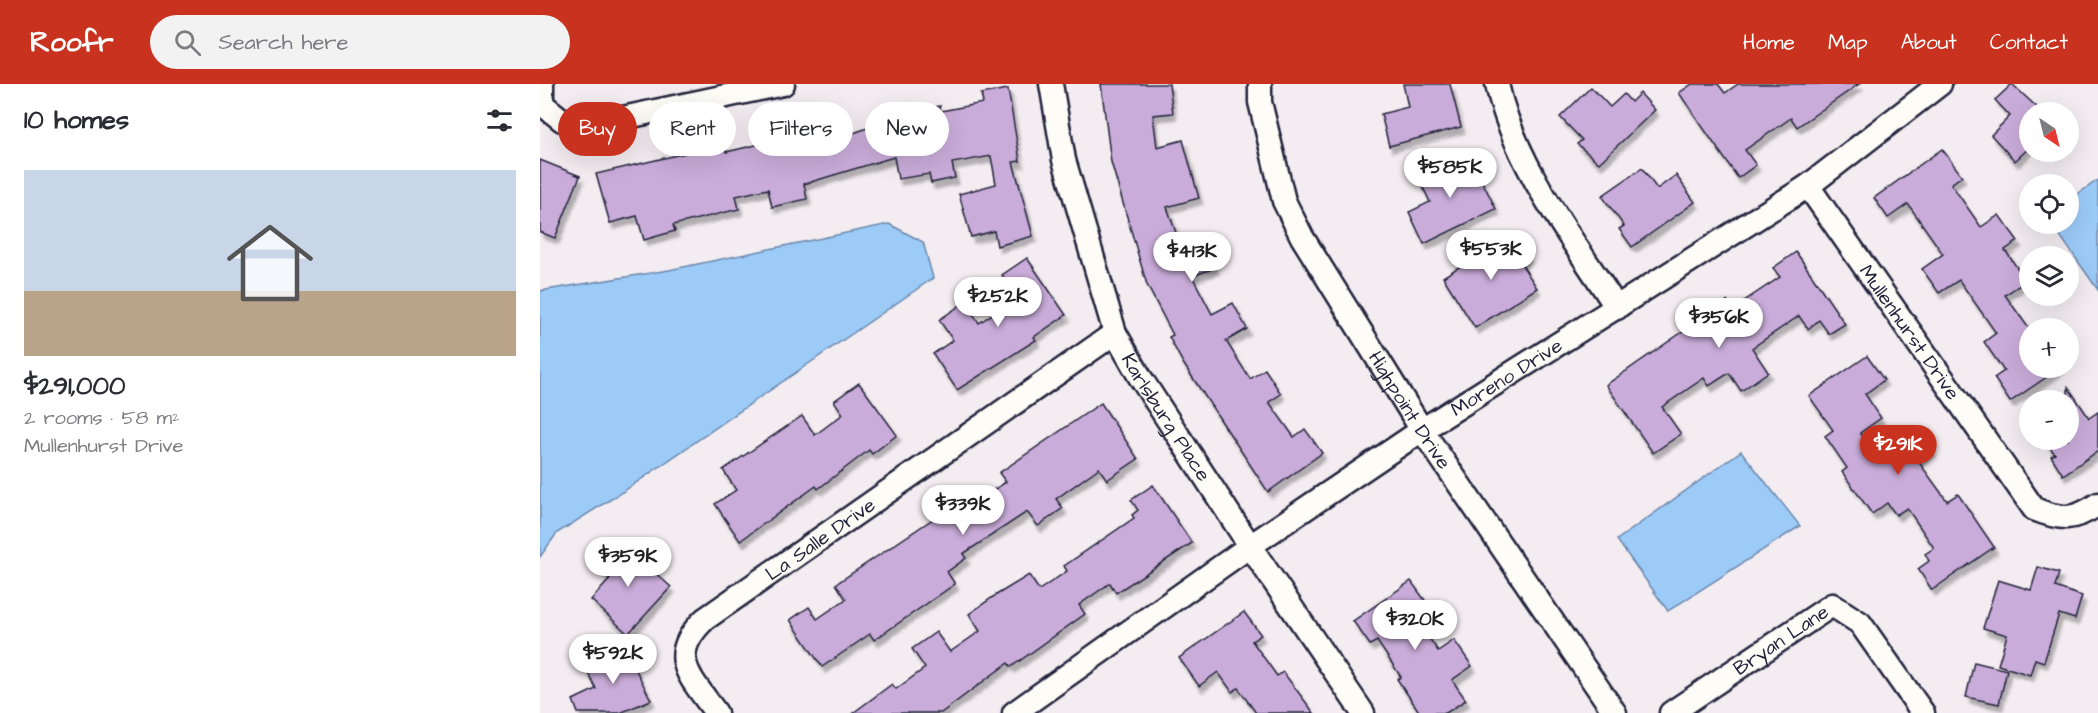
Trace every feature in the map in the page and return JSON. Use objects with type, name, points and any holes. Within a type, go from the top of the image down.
[{"type":"street","points":[[542,84],[542,104],[562,120],[585,126],[783,84]]},
{"type":"street","name":"Karlsburg Place","points":[[1052,84],[1064,160],[1115,333],[1140,377],[1250,546],[1363,713]]},
{"type":"street","name":"Highpoint Drive","points":[[1260,84],[1260,102],[1284,201],[1302,237],[1422,430],[1616,713]]},
{"type":"street","points":[[1497,84],[1508,123],[1542,192],[1617,308]]},
{"type":"street","name":"Moreno Drive","points":[[1014,713],[1250,546],[1422,430],[1808,186],[1940,84]]},
{"type":"street","name":"Mullenhurst Drive","points":[[1808,186],[2034,509],[2054,517],[2080,517],[2098,504]]},
{"type":"street","name":"La Salle Drive","points":[[716,713],[686,670],[684,658],[684,646],[693,631],[705,619],[1115,333]]},
{"type":"street","name":"Bryan Lane","points":[[1671,713],[1832,605],[1860,623],[1923,713]]},
{"type":"water","points":[[2098,180],[2098,290],[2079,263],[2079,246],[2067,246],[2059,234],[2079,234],[2079,193]]},
{"type":"water","points":[[889,224],[923,242],[933,278],[624,491],[557,533],[540,557],[540,291],[669,270]]},
{"type":"water","points":[[1741,451],[1800,526],[1668,611],[1617,540]]},
{"type":"building","points":[[1101,84],[1169,84],[1173,113],[1153,115],[1157,147],[1183,140],[1199,198],[1167,207],[1181,247],[1206,239],[1215,268],[1192,276],[1212,314],[1233,303],[1247,329],[1226,341],[1250,379],[1265,369],[1281,394],[1269,402],[1294,437],[1305,429],[1322,453],[1268,492],[1183,363],[1169,337],[1173,335],[1147,285],[1111,162]]},
{"type":"building","points":[[1403,84],[1450,84],[1461,127],[1389,146],[1381,114],[1408,107]]},
{"type":"building","points":[[1692,84],[1718,84],[1725,93],[1738,84],[1859,84],[1797,127],[1791,118],[1745,150],[1756,165],[1738,178],[1679,93]]},
{"type":"building","points":[[2012,84],[2031,102],[2019,102],[2019,157],[2015,161],[1991,135],[2010,116],[1995,100]]},
{"type":"building","points":[[1591,87],[1610,107],[1624,94],[1631,102],[1640,93],[1655,110],[1599,163],[1577,144],[1582,140],[1560,117]]},
{"type":"building","points":[[1008,89],[1020,161],[1013,162],[1033,236],[997,246],[994,231],[971,237],[959,194],[996,184],[991,156],[952,163],[955,178],[931,183],[929,174],[898,179],[894,157],[804,184],[807,199],[772,207],[768,189],[736,196],[739,209],[673,225],[675,231],[644,240],[637,216],[610,223],[596,174],[673,156],[736,156],[736,150],[748,147],[748,156],[853,156],[853,133],[865,129],[865,156],[949,156],[949,109],[983,103],[981,94]]},
{"type":"building","points":[[1942,149],[1962,176],[1951,184],[1981,227],[1999,215],[2018,241],[2005,250],[2019,271],[2019,286],[2005,295],[2021,318],[2019,318],[2019,378],[2045,378],[2028,390],[2019,390],[2019,396],[2010,402],[1994,378],[2004,371],[1984,342],[1996,333],[1959,280],[1939,293],[1922,269],[1943,254],[1908,204],[1888,218],[1874,198]]},
{"type":"building","points":[[1464,153],[1478,183],[1482,181],[1496,209],[1424,244],[1409,212],[1430,202],[1417,175]]},
{"type":"building","points":[[540,160],[580,176],[555,238],[540,232]]},
{"type":"building","points":[[1642,168],[1657,189],[1676,175],[1695,202],[1632,247],[1619,229],[1624,226],[1602,196]]},
{"type":"building","points":[[1513,233],[1528,257],[1520,262],[1537,288],[1475,328],[1443,277]]},
{"type":"building","points":[[1796,252],[1845,324],[1829,334],[1819,320],[1808,329],[1799,316],[1752,348],[1768,372],[1741,391],[1729,373],[1709,386],[1704,378],[1662,407],[1681,434],[1653,453],[1606,385],[1727,301],[1732,309],[1780,277],[1773,268]]},
{"type":"building","points":[[1027,258],[1066,315],[1034,337],[1036,340],[957,390],[933,354],[953,340],[939,320],[965,302],[979,323],[1017,297],[1002,275]]},
{"type":"building","points":[[1867,356],[1884,380],[1865,394],[1881,418],[1860,433],[1880,461],[1919,432],[1932,450],[1918,461],[1947,501],[1958,494],[1994,547],[1932,590],[1918,569],[1929,561],[1925,554],[1934,548],[1907,508],[1896,515],[1887,503],[1872,514],[1842,472],[1847,468],[1825,436],[1833,430],[1809,396]]},
{"type":"building","points":[[859,383],[897,435],[872,454],[869,450],[818,489],[816,486],[740,541],[715,504],[736,490],[723,470],[802,416],[815,435],[843,414],[834,401]]},
{"type":"building","points":[[1101,403],[1138,459],[1107,480],[1099,468],[1056,499],[1063,508],[1038,526],[1027,512],[963,554],[966,558],[947,572],[955,584],[874,640],[870,634],[822,667],[790,620],[809,607],[817,619],[846,599],[836,584],[970,494],[975,502],[1006,482],[999,473]]},
{"type":"building","points":[[2079,403],[2089,418],[2098,412],[2098,451],[2063,475],[2051,456],[2055,454],[2052,450],[2079,450]]},
{"type":"building","points":[[1153,485],[1192,543],[1116,593],[1110,583],[1079,605],[1085,614],[1011,667],[1008,663],[941,713],[853,713],[892,684],[896,689],[925,668],[912,649],[936,632],[950,652],[980,631],[969,614],[993,597],[1029,575],[1039,590],[1067,571],[1064,566],[1134,518],[1132,515],[1138,510],[1131,500]]},
{"type":"building","points":[[619,540],[671,587],[628,634],[591,600],[610,579],[596,565]]},
{"type":"building","points":[[2038,567],[2059,573],[2055,587],[2082,596],[2075,619],[2059,614],[2044,662],[2035,659],[2030,675],[1998,665],[2007,635],[1983,628],[1998,580],[2031,590]]},
{"type":"building","points":[[1411,581],[1429,606],[1414,616],[1438,651],[1454,640],[1472,666],[1452,680],[1466,700],[1446,713],[1420,713],[1397,679],[1401,677],[1377,641],[1370,645],[1353,621]]},
{"type":"building","points":[[1244,612],[1261,635],[1252,641],[1277,676],[1283,672],[1314,713],[1256,713],[1238,688],[1232,692],[1218,672],[1199,686],[1179,658]]},
{"type":"building","points":[[624,646],[651,700],[620,713],[578,713],[573,700],[596,689],[584,664]]},
{"type":"building","points":[[1974,662],[2007,670],[1999,704],[1966,697]]}]
